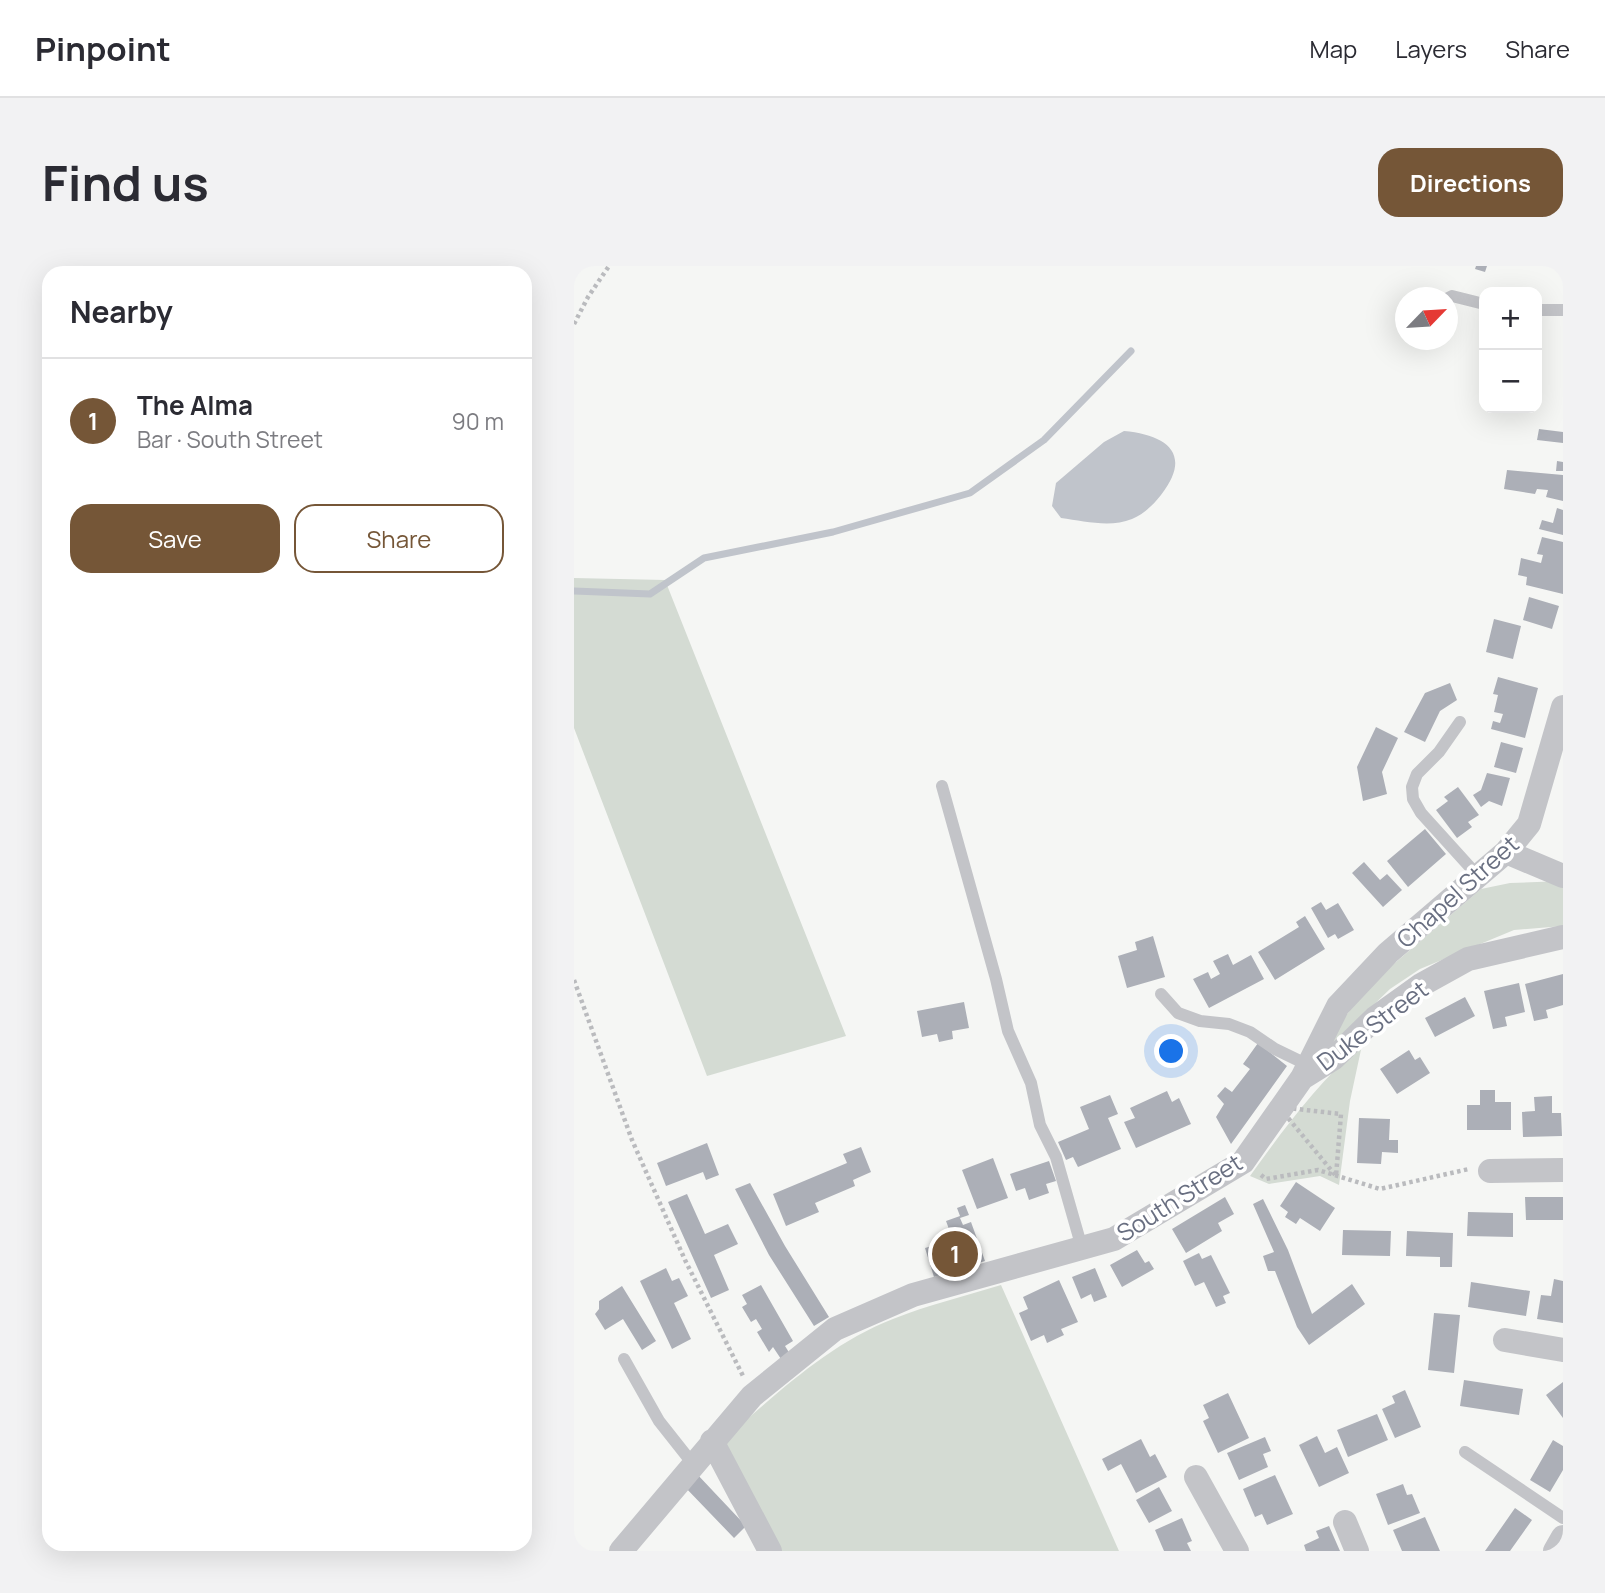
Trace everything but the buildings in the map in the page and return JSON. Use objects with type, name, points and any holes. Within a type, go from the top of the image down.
[{"type":"street","name":"Chapel Street","points":[[1388,953],[1506,852],[1529,824],[1557,750],[1563,708]]},
{"type":"street","points":[[1506,852],[1563,876]]},
{"type":"street","name":"Duke Street","points":[[1305,1071],[1334,1058],[1376,1018],[1412,991],[1456,966],[1505,949],[1563,937]]},
{"type":"street","name":"South Street","points":[[621,1551],[752,1395],[835,1329],[913,1295],[1114,1239],[1243,1163],[1305,1071],[1338,1006],[1388,953]]},
{"type":"street","points":[[1490,1171],[1563,1170]]},
{"type":"street","points":[[1505,1340],[1563,1350]]},
{"type":"street","points":[[712,1441],[771,1551]]},
{"type":"street","points":[[1196,1477],[1237,1551]]},
{"type":"street","points":[[1345,1522],[1357,1551]]},
{"type":"street","points":[[1555,1551],[1563,1537]]},
{"type":"lane","points":[[1458,298],[1479,303]]},
{"type":"lane","points":[[1542,310],[1563,310]]},
{"type":"lane","points":[[1460,722],[1439,752],[1418,775],[1412,787],[1413,800],[1421,813],[1478,876]]},
{"type":"lane","points":[[942,786],[1008,1031],[1031,1083],[1040,1125],[1059,1165],[1082,1248]]},
{"type":"lane","points":[[1161,994],[1178,1013],[1200,1021],[1229,1024],[1250,1032],[1305,1071]]},
{"type":"lane","points":[[624,1359],[659,1421],[693,1464]]},
{"type":"lane","points":[[1465,1452],[1563,1518]]},
{"type":"path","points":[[574,324],[609,266]]},
{"type":"path","points":[[574,980],[632,1140],[685,1260],[752,1395]]},
{"type":"path","points":[[1279,1107],[1336,1176]]},
{"type":"path","points":[[1279,1107],[1341,1114],[1336,1176]]},
{"type":"path","points":[[1243,1163],[1266,1179],[1318,1170],[1380,1189],[1467,1169],[1490,1171]]},
{"type":"shaded area","points":[[1124,431],[1152,437],[1171,449],[1175,468],[1161,495],[1144,512],[1124,522],[1097,523],[1061,518],[1052,506],[1056,483],[1104,442]]},
{"type":"shaded area","points":[[574,578],[665,580],[846,1036],[707,1076],[574,728]]},
{"type":"shaded area","points":[[1563,881],[1563,926],[1514,930],[1420,969],[1390,989],[1327,1050],[1342,1021],[1367,987],[1481,889],[1510,883]]},
{"type":"shaded area","points":[[1362,1045],[1350,1101],[1339,1185],[1320,1176],[1269,1184],[1250,1176],[1316,1091]]},
{"type":"shaded area","points":[[1001,1285],[1119,1551],[779,1551],[724,1439],[825,1356],[869,1329],[933,1305]]},
{"type":"waterway","points":[[574,591],[650,594],[704,558],[833,532],[970,493],[1044,440],[1131,351]]},
{"type":"place","name":"The Alma","points":[[955,1254]]}]
